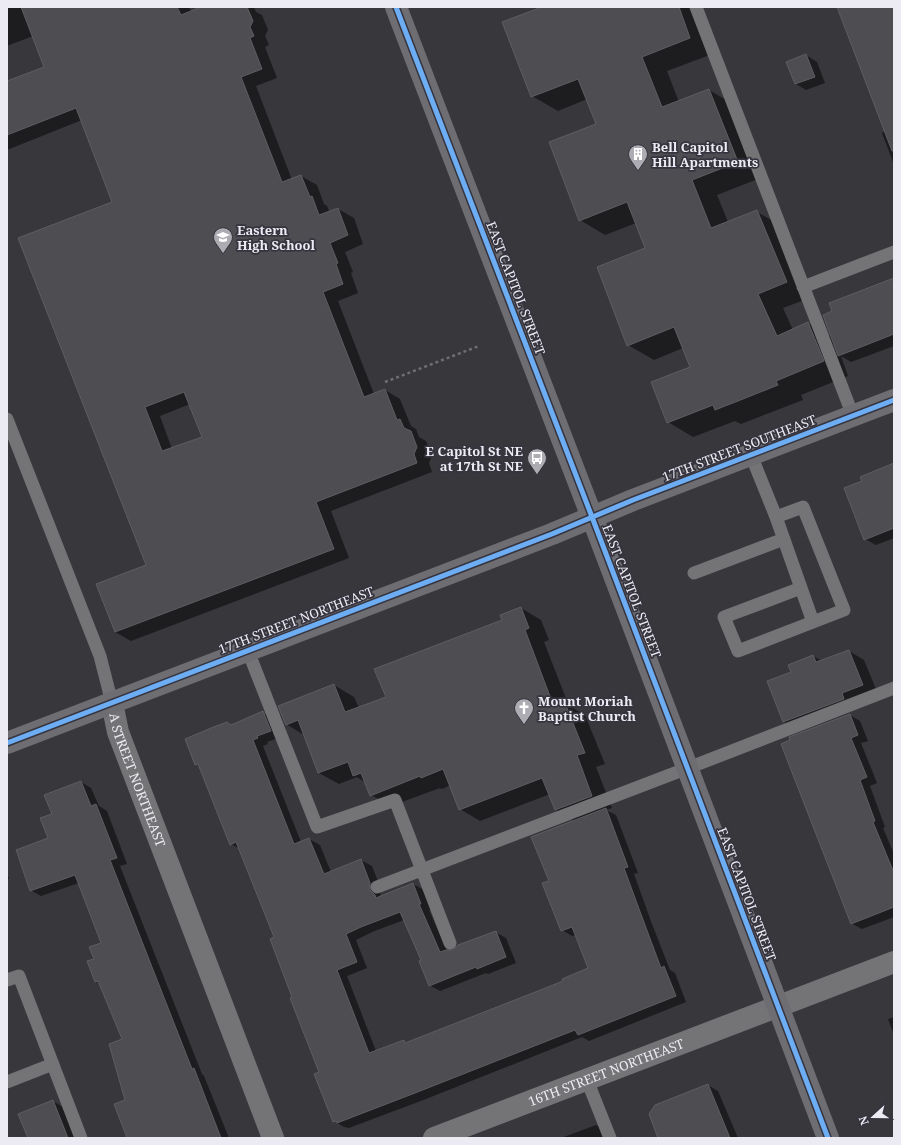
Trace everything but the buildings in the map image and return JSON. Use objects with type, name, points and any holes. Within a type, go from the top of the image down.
[{"type":"main road","name":"EAST CAPITOL STREET","points":[[396,7],[779,1006],[828,1138]]},
{"type":"main road","name":"17TH STREET SOUTHEAST","points":[[592,517],[894,400]]},
{"type":"main road","name":"17TH STREET NORTHEAST","points":[[7,743],[592,517]]},
{"type":"street","name":"A STREET NORTHEAST","points":[[112,703],[118,732],[273,1138]]},
{"type":"street","name":"16TH STREET NORTHEAST","points":[[440,1137],[894,962]]},
{"type":"lane","points":[[696,7],[853,416]]},
{"type":"lane","points":[[803,287],[894,252]]},
{"type":"lane","name":"A STREET NORTHEAST","points":[[7,419],[100,656],[112,703]]},
{"type":"lane","points":[[751,455],[776,517],[813,622]]},
{"type":"lane","points":[[776,517],[803,507],[844,610],[738,651],[724,617],[801,588]]},
{"type":"lane","points":[[694,574],[784,539]]},
{"type":"lane","points":[[248,651],[317,827],[395,800],[450,943]]},
{"type":"lane","points":[[377,887],[894,688]]},
{"type":"lane","points":[[7,980],[19,976],[81,1138]]},
{"type":"lane","points":[[7,1082],[53,1064]]},
{"type":"lane","points":[[587,1080],[610,1138]]},
{"type":"path","points":[[385,382],[479,346]]},
{"type":"cycle path","points":[[396,7],[828,1138]]},
{"type":"cycle path","points":[[7,743],[552,534],[633,500],[894,400]]},
{"type":"place","name":"Bell Capitol Hill Apartments","points":[[638,171]]},
{"type":"place","name":"Eastern High School","points":[[223,254]]},
{"type":"place","name":"E Capitol St NE at 17th St NE","points":[[537,475]]},
{"type":"place","name":"Mount Moriah Baptist Church","points":[[524,725]]}]
